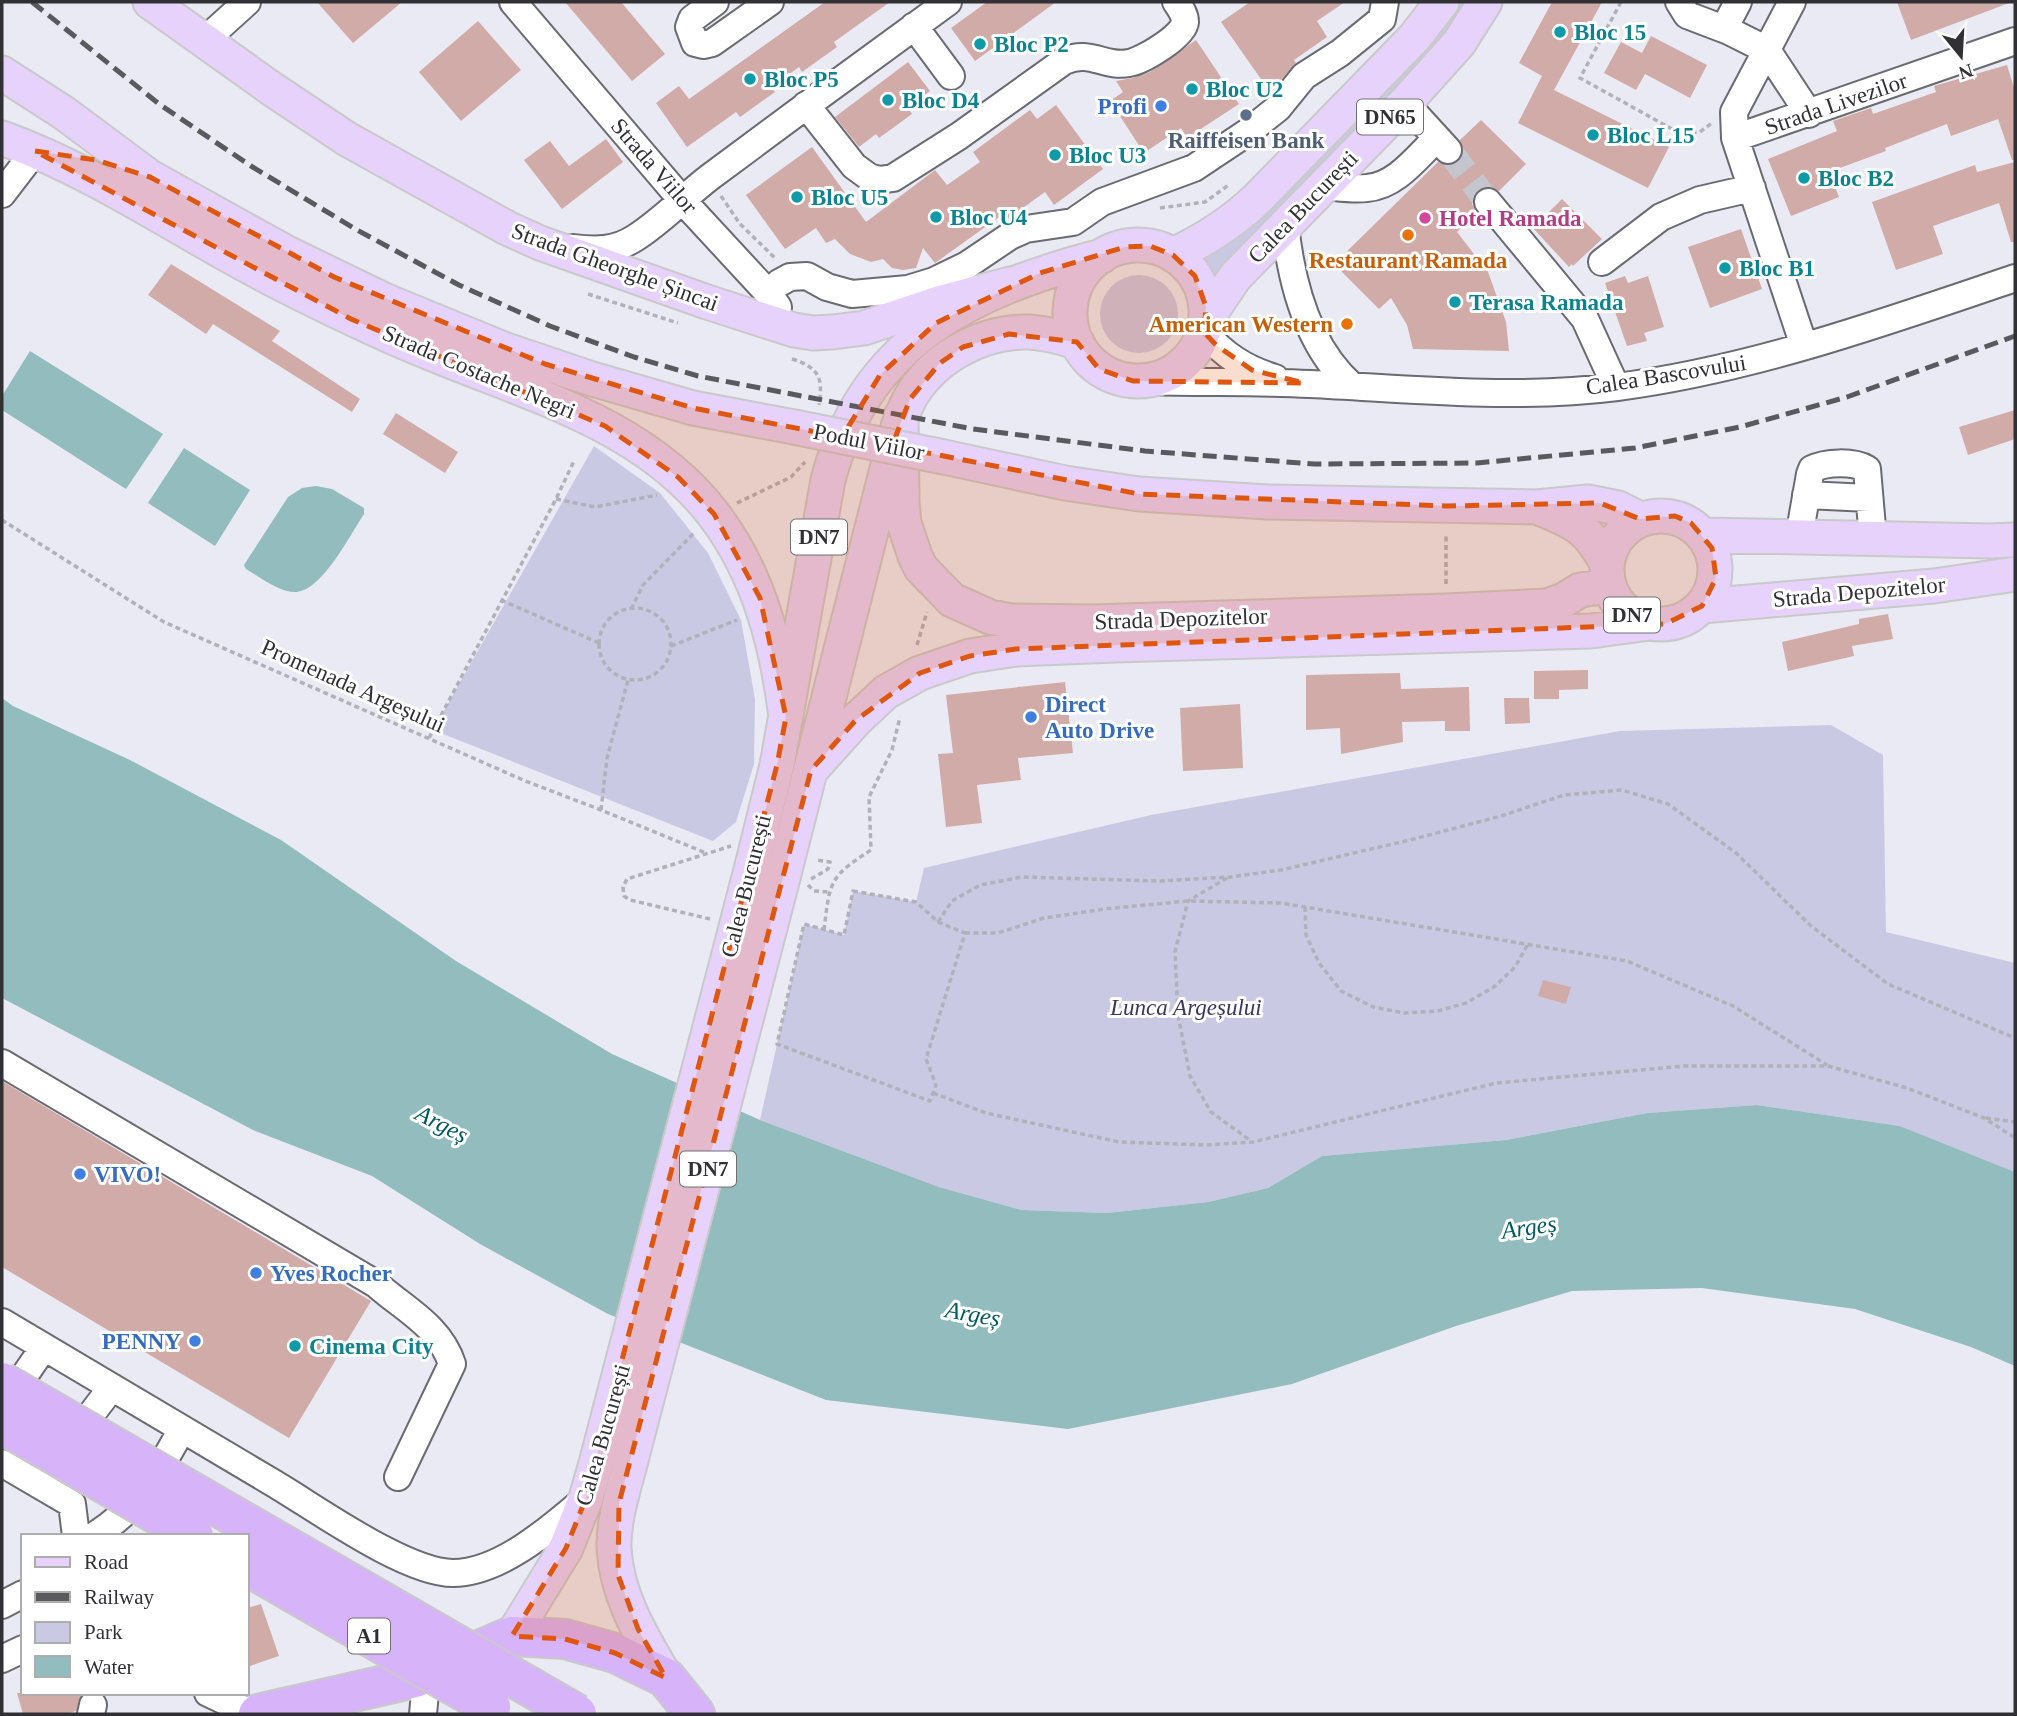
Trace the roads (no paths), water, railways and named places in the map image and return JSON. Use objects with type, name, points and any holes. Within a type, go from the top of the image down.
[{"type":"highway","name":"A1","points":[[2,1382],[577,1714]]},
{"type":"highway","points":[[2,1424],[191,1534]]},
{"type":"highway","name":"A1","points":[[248,1567],[503,1714]]},
{"type":"highway","name":"DN7","points":[[255,1714],[419,1696],[512,1636],[565,1639],[615,1653],[666,1678],[695,1714]]},
{"type":"main road","name":"Strada Gheorghe Șincai","points":[[150,2],[347,139],[507,228],[540,243],[707,302],[794,330],[813,333],[864,328],[939,303],[1010,284]]},
{"type":"main road","name":"Calea București","points":[[1205,326],[1235,277],[1405,103],[1459,43],[1485,2]]},
{"type":"main road","name":"Calea București","points":[[1173,255],[1197,244],[1239,217],[1368,86],[1434,12]]},
{"type":"main road","name":"Strada Costache Negri","points":[[2,73],[64,113],[150,177],[285,252],[384,300],[545,364],[693,408],[794,427]]},
{"type":"main road","name":"Strada Costache Negri","points":[[2,138],[35,150],[133,201],[272,280],[427,352],[557,403],[605,426],[638,447],[678,477],[714,514],[740,555],[760,598],[772,635],[786,717]]},
{"type":"main road","name":"Strada Costache Negri","points":[[35,150],[96,160],[150,177]]},
{"type":"main road","name":"DN7","points":[[1102,256],[1137,246],[1150,246],[1173,255]]},
{"type":"main road","points":[[1102,256],[1084,273],[1073,295],[1070,318],[1077,342],[1090,361],[1110,375],[1133,381],[1146,381],[1171,373],[1182,365],[1199,345],[1205,326],[1204,296],[1200,284],[1189,268],[1173,255]]},
{"type":"main road","name":"Calea București","points":[[512,1636],[566,1548],[586,1498],[598,1456],[742,856],[777,765],[828,480],[836,451],[868,390],[915,338],[961,309],[1010,284],[1102,256]]},
{"type":"main road","name":"Calea București","points":[[666,1678],[638,1629],[618,1575],[614,1547],[620,1503],[794,866],[811,770],[901,416],[923,381],[940,363],[963,348],[982,340],[1028,332],[1054,335],[1077,342]]},
{"type":"main road","name":"Strada Depozitelor","points":[[901,416],[902,503],[904,523],[915,556],[921,568],[952,600],[990,617],[1021,622],[1091,622],[1547,606],[1564,600],[1608,575]]},
{"type":"main road","name":"Podul Viilor","points":[[794,427],[1065,483],[1139,494],[1268,502],[1537,507]]},
{"type":"main road","points":[[1537,507],[1573,502],[1600,503],[1640,519],[1657,515],[1675,516],[1691,523],[1704,535],[1712,548],[1716,570],[1711,593],[1702,606]]},
{"type":"main road","points":[[1537,507],[1569,520],[1585,531],[1596,543],[1608,575]]},
{"type":"main road","name":"DN7","points":[[1640,519],[1618,537],[1610,550],[1608,575],[1615,599],[1625,610],[1650,623],[1678,621],[1702,606]]},
{"type":"main road","name":"Strada Depozitelor","points":[[1704,535],[2015,540]]},
{"type":"main road","name":"Strada Depozitelor","points":[[1702,606],[1934,586],[2015,574]]},
{"type":"main road","name":"Strada Depozitelor","points":[[811,770],[856,720],[886,692],[920,673],[970,656],[1016,649],[1115,645],[1591,631],[1650,623]]},
{"type":"street","points":[[204,41],[247,2]]},
{"type":"street","name":"Strada Viilor","points":[[513,2],[682,200],[768,293],[794,330]]},
{"type":"street","points":[[715,2],[692,19],[689,27],[695,43],[703,46],[712,43],[770,2]]},
{"type":"street","points":[[540,243],[598,252],[635,239],[720,170],[948,2]]},
{"type":"street","points":[[806,105],[854,166],[869,177],[879,180],[893,178],[1076,55],[1092,56],[1110,64],[1129,63],[1147,55],[1183,28],[1185,20],[1176,2]]},
{"type":"street","points":[[1679,2],[1687,15],[1767,50],[1809,114]]},
{"type":"street","points":[[1728,31],[1727,23],[1738,2]]},
{"type":"street","points":[[1782,5],[1767,50],[1734,112],[1735,138],[1804,346]]},
{"type":"street","points":[[768,293],[779,283],[807,276],[827,287],[852,294],[908,289],[934,281],[967,265],[1010,236],[1026,229],[1073,222],[1102,202],[1194,168],[1279,108],[1304,76],[1340,53],[1384,10],[1434,12]]},
{"type":"street","points":[[914,26],[951,76]]},
{"type":"street","name":"Strada Livezilor","points":[[1735,138],[2015,41]]},
{"type":"street","points":[[1323,186],[1368,188],[1380,185],[1443,145],[1405,103]]},
{"type":"street","points":[[2,194],[35,150]]},
{"type":"street","points":[[1602,262],[1661,217],[1700,200],[1752,188]]},
{"type":"street","points":[[1488,202],[1585,319],[1616,387]]},
{"type":"street","points":[[1285,224],[1291,271],[1317,343],[1331,365],[1352,386]]},
{"type":"street","name":"Calea Bascovului","points":[[1146,381],[1304,383],[1478,394],[1543,393],[1616,387],[1695,374],[1804,346],[2015,278]]},
{"type":"street","name":"Calea Bascovului","points":[[1205,326],[1234,361],[1273,377],[1304,383]]},
{"type":"street","points":[[1799,537],[1806,495],[1869,499],[1872,539]]},
{"type":"street","points":[[2,1063],[376,1284],[432,1329],[446,1346],[452,1364],[398,1477]]},
{"type":"street","points":[[2,1322],[361,1537],[433,1570],[453,1573],[473,1571],[492,1564],[525,1546],[586,1498]]},
{"type":"street","points":[[2,1409],[44,1347]]},
{"type":"street","points":[[38,1484],[112,1388]]},
{"type":"street","points":[[97,1534],[117,1521],[148,1489],[182,1429]]},
{"type":"street","points":[[2,1463],[72,1504],[76,1534]]},
{"type":"street","points":[[2,1605],[21,1595]]},
{"type":"street","points":[[2,1659],[21,1650]]},
{"type":"street","points":[[212,1695],[255,1714]]},
{"type":"water","points":[[30,351],[163,434],[126,489],[2,410],[2,396]]},
{"type":"water","points":[[184,448],[250,490],[215,546],[148,503]]},
{"type":"water","points":[[316,486],[332,489],[364,508],[364,514],[326,572],[307,589],[291,592],[270,584],[244,565],[288,497],[302,488]]},
{"type":"water","name":"Argeș","points":[[2,698],[13,706],[130,760],[281,840],[456,961],[612,1054],[760,1120],[939,1187],[1022,1210],[1107,1213],[1208,1202],[1268,1188],[1322,1156],[1506,1140],[1647,1113],[1757,1105],[1900,1126],[2015,1172],[2015,1366],[1971,1347],[1855,1309],[1702,1288],[1572,1291],[1456,1326],[1292,1384],[1068,1429],[826,1400],[608,1314],[480,1244],[372,1176],[253,1130],[2,998]]},
{"type":"tunnel","points":[[1449,151],[1488,202]]},
{"type":"railway","points":[[32,2],[159,104],[251,166],[357,230],[459,285],[550,326],[634,357],[698,376],[973,429],[1145,451],[1314,464],[1477,463],[1635,448],[1740,427],[1847,397],[2015,336]]},
{"type":"place","name":"Bloc 15","points":[[1560,32]]},
{"type":"place","name":"Bloc P2","points":[[980,44]]},
{"type":"place","name":"Bloc P5","points":[[750,79]]},
{"type":"place","name":"Bloc U2","points":[[1192,89]]},
{"type":"place","name":"Bloc D4","points":[[888,100]]},
{"type":"place","name":"Profi","points":[[1161,106]]},
{"type":"place","name":"Raiffeisen Bank","points":[[1246,115]]},
{"type":"place","name":"Bloc L15","points":[[1593,135]]},
{"type":"place","name":"Bloc U3","points":[[1055,155]]},
{"type":"place","name":"Bloc B2","points":[[1804,178]]},
{"type":"place","name":"Bloc U5","points":[[797,197]]},
{"type":"place","name":"Bloc U4","points":[[936,217]]},
{"type":"place","name":"Hotel Ramada","points":[[1425,218]]},
{"type":"place","name":"Restaurant Ramada","points":[[1408,235]]},
{"type":"place","name":"Bloc B1","points":[[1725,268]]},
{"type":"place","name":"Terasa Ramada","points":[[1455,302]]},
{"type":"place","name":"American Western","points":[[1347,324]]},
{"type":"place","name":"Direct Auto Drive","points":[[1031,717]]},
{"type":"place","name":"VIVO!","points":[[80,1174]]},
{"type":"place","name":"Yves Rocher","points":[[256,1273]]},
{"type":"place","name":"PENNY","points":[[195,1341]]},
{"type":"place","name":"Cinema City","points":[[295,1346]]},
{"type":"park label","name":"Lunca Argeșului","points":[[1186,1007]]}]
